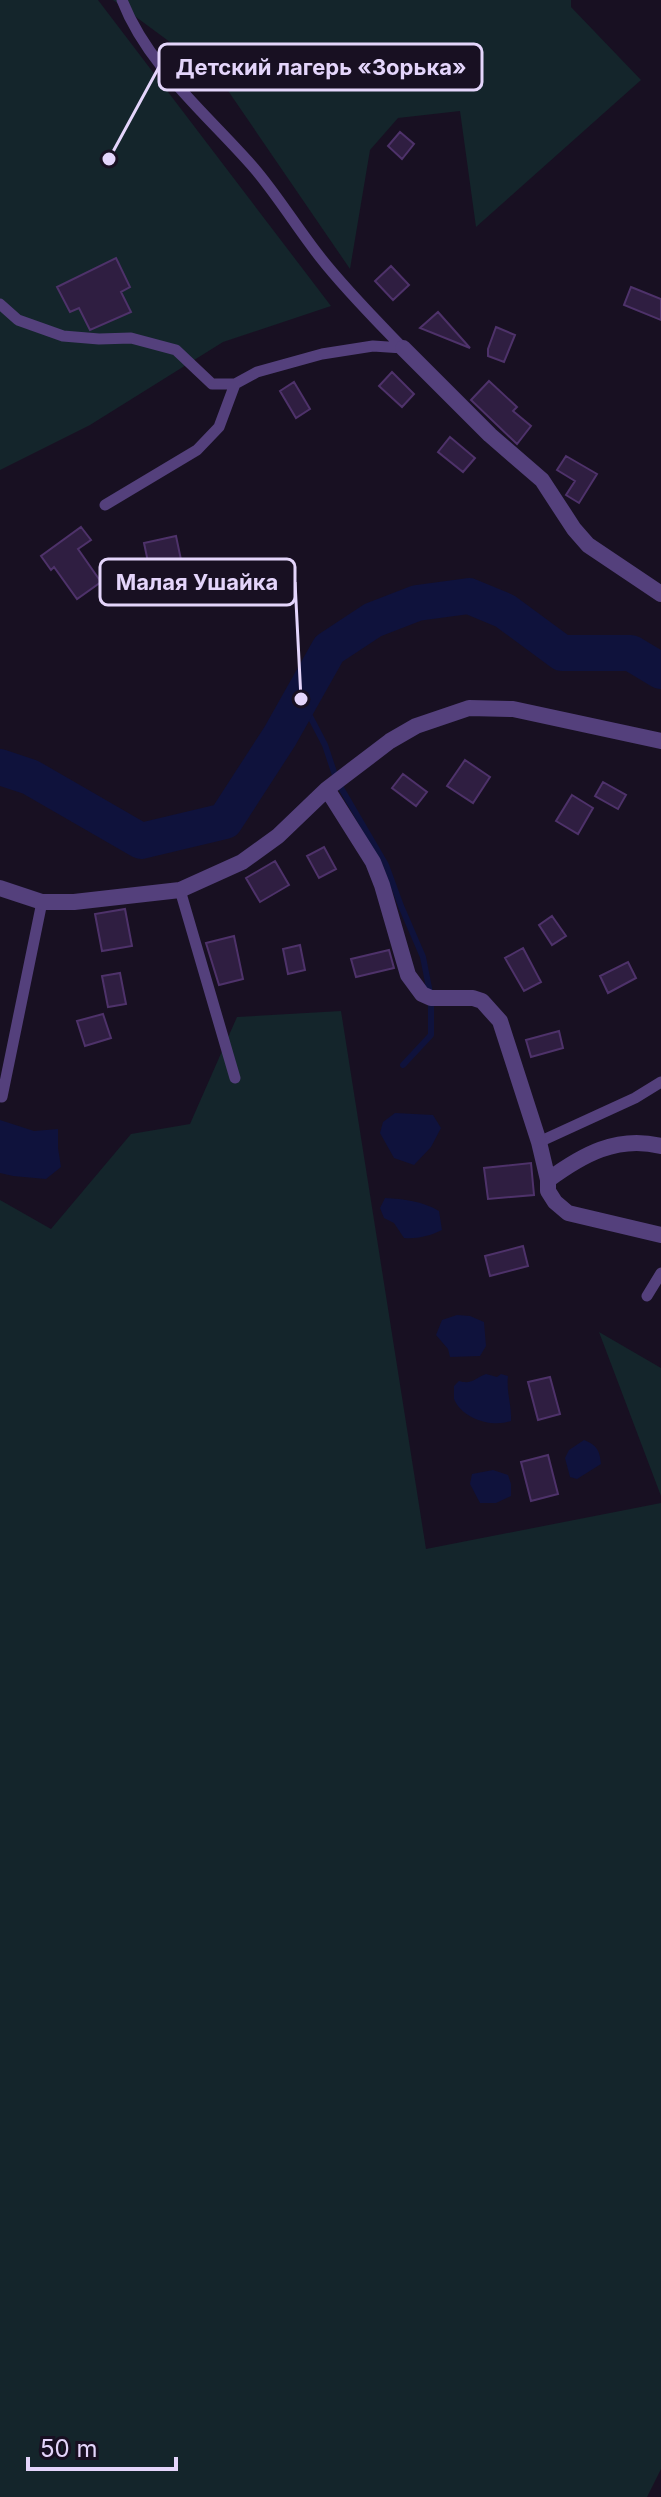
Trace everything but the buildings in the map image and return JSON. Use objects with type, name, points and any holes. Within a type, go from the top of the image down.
[{"type":"street","points":[[403,348],[490,435],[542,480],[588,545],[661,594]]},
{"type":"street","points":[[0,888],[42,902],[74,902],[180,890],[242,862],[278,836],[327,789],[390,741],[416,726],[469,708],[513,709],[661,741]]},
{"type":"street","points":[[327,789],[373,862],[408,975],[415,987],[431,998],[473,998],[482,1001],[500,1021],[539,1142],[548,1191],[555,1202],[568,1213],[661,1235]]},
{"type":"street","points":[[548,1180],[578,1158],[595,1150],[615,1145],[658,1143]]},
{"type":"lane","points":[[122,0],[130,20],[153,57],[255,168],[320,257],[403,348]]},
{"type":"lane","points":[[0,304],[18,320],[63,336],[131,338],[176,350],[212,384],[235,384],[257,372],[322,354],[373,346],[403,348]]},
{"type":"lane","points":[[105,505],[197,450],[219,427],[235,384]]},
{"type":"lane","points":[[180,890],[235,1078]]},
{"type":"lane","points":[[2,1097],[42,902]]},
{"type":"lane","points":[[539,1142],[635,1098],[661,1082]]},
{"type":"lane","points":[[647,1296],[661,1273]]},
{"type":"shaded area","points":[[0,0],[98,0],[331,306],[223,342],[90,425],[0,470]]},
{"type":"shaded area","points":[[113,0],[571,0],[571,7],[641,80],[476,227],[460,111],[398,118],[370,150],[350,269],[220,79]]},
{"type":"shaded area","points":[[341,1011],[426,1549],[661,1503],[661,2469],[647,2497],[0,2497],[0,1200],[51,1229],[131,1134],[190,1124],[237,1017]]},
{"type":"shaded area","points":[[395,1113],[433,1115],[441,1128],[431,1147],[414,1165],[394,1158],[380,1133],[383,1122]]},
{"type":"shaded area","points":[[0,1120],[34,1131],[58,1129],[61,1167],[46,1179],[0,1173]]},
{"type":"shaded area","points":[[385,1198],[413,1201],[439,1211],[442,1230],[423,1237],[404,1238],[394,1223],[384,1218],[380,1208]]},
{"type":"shaded area","points":[[457,1315],[484,1322],[486,1346],[480,1356],[450,1357],[448,1349],[436,1335],[442,1320]]},
{"type":"shaded area","points":[[599,1332],[661,1368],[661,1496]]},
{"type":"shaded area","points":[[486,1374],[508,1376],[511,1421],[496,1423],[471,1417],[454,1399],[454,1386],[459,1381],[470,1382]]},
{"type":"shaded area","points":[[584,1440],[597,1449],[601,1464],[577,1479],[570,1477],[565,1458],[569,1450]]},
{"type":"shaded area","points":[[493,1470],[508,1475],[511,1496],[496,1503],[480,1503],[470,1484],[472,1474]]},
{"type":"waterway","points":[[0,767],[30,777],[141,841],[225,821],[280,736],[329,649],[373,620],[417,603],[469,596],[505,611],[562,653],[631,653],[661,671]]},
{"type":"waterway","points":[[301,699],[325,745],[337,781],[386,865],[423,957],[431,998],[431,1035],[403,1065]]},
{"type":"place","name":"Детский лагерь «Зорька»","points":[[109,159]]},
{"type":"place","name":"Малая Ушайка","points":[[301,699]]}]
